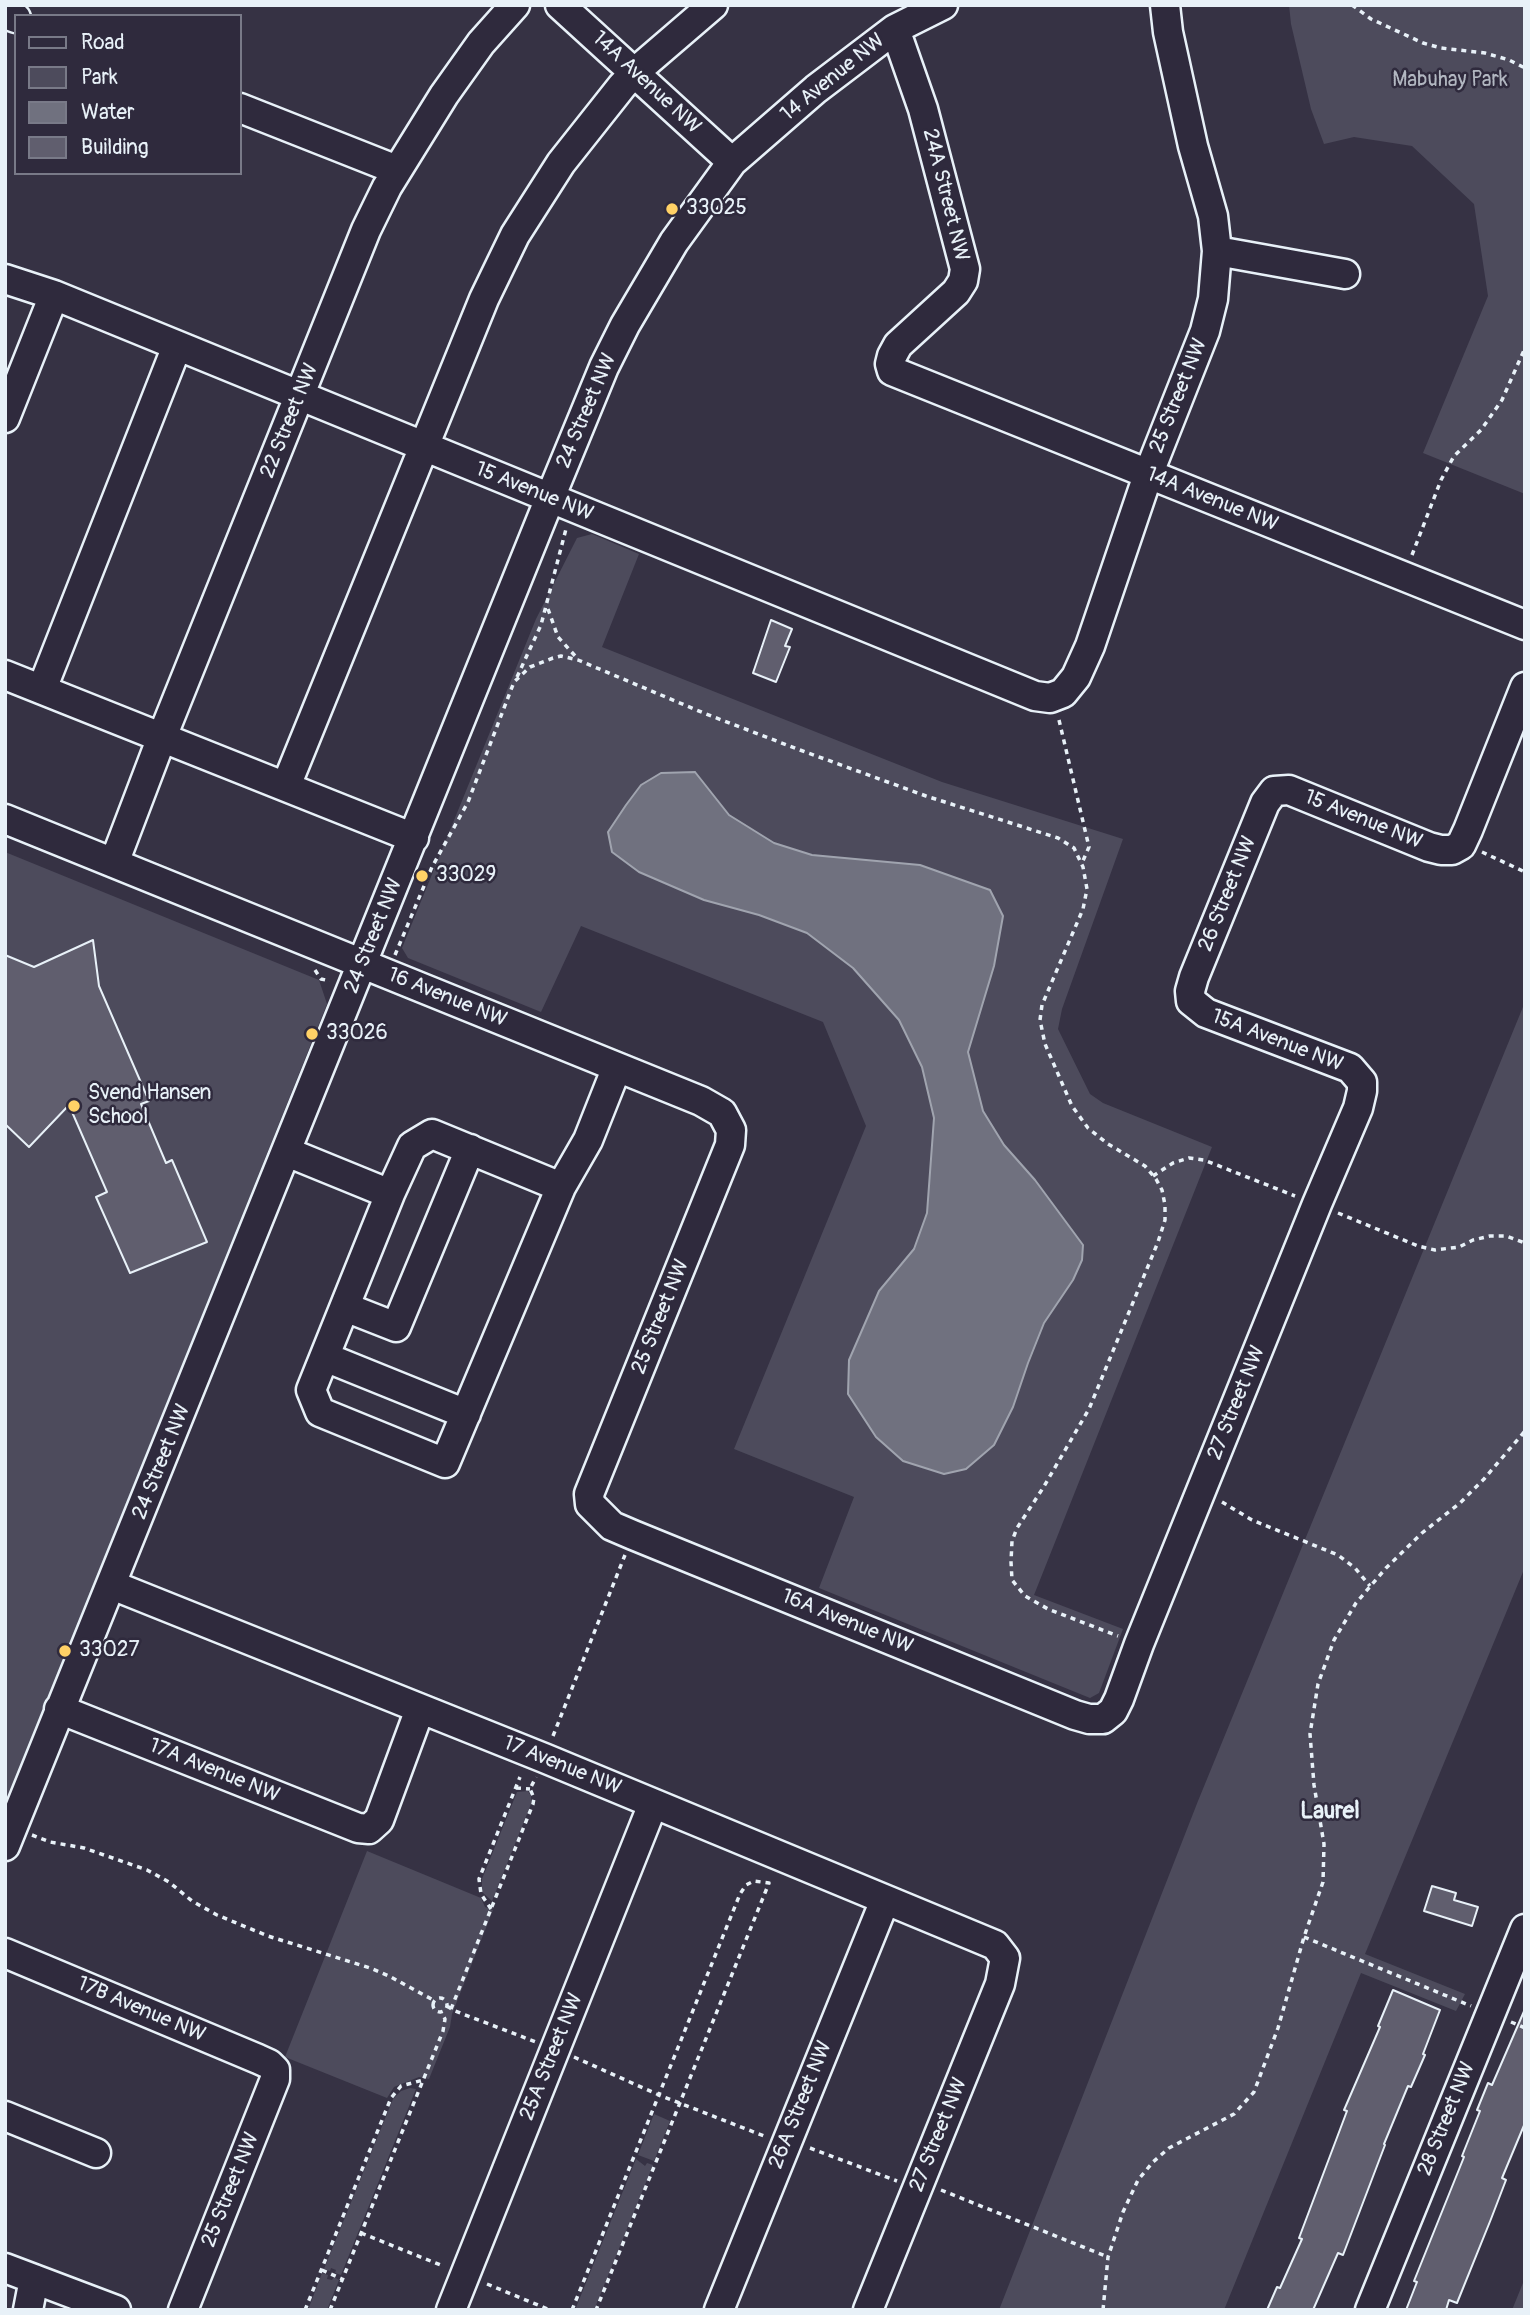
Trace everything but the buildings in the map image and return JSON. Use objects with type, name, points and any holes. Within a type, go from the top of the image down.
[{"type":"street","name":"22 Street NW","points":[[114,863],[366,230],[397,170],[444,95],[481,43],[515,5]]},
{"type":"street","name":"14A Avenue NW","points":[[561,5],[732,162]]},
{"type":"street","points":[[286,786],[484,299],[515,235],[561,163],[635,72],[713,5]]},
{"type":"street","name":"14 Avenue NW","points":[[732,162],[816,89],[895,29],[943,5]]},
{"type":"street","name":"25 Street NW","points":[[1059,694],[1076,677],[1090,646],[1148,475],[1205,331],[1213,299],[1217,251],[1213,216],[1193,146],[1168,32],[1165,5]]},
{"type":"street","name":"24A Street NW","points":[[895,29],[923,109],[965,269],[963,281],[956,292],[911,332],[892,356],[892,371],[900,375]]},
{"type":"street","points":[[242,109],[397,170]]},
{"type":"street","name":"24 Street NW","points":[[15,1839],[59,1709],[287,1152],[374,968],[414,838],[604,367],[625,325],[674,242],[732,162]]},
{"type":"street","points":[[1217,251],[1345,274]]},
{"type":"street","name":"15 Avenue NW","points":[[5,279],[54,295],[1035,696],[1059,694]]},
{"type":"street","points":[[5,418],[54,295]]},
{"type":"street","points":[[42,689],[177,346]]},
{"type":"street","name":"14A Avenue NW","points":[[900,375],[1525,625]]},
{"type":"street","points":[[5,675],[414,838]]},
{"type":"street","points":[[1458,845],[1525,687]]},
{"type":"street","name":"15 Avenue NW","points":[[1274,791],[1289,790],[1429,847],[1441,850],[1458,845]]},
{"type":"street","name":"26 Street NW","points":[[1191,1001],[1190,991],[1194,977],[1265,803],[1274,791]]},
{"type":"street","name":"16 Avenue NW","points":[[5,819],[714,1107],[728,1121]]},
{"type":"street","name":"15A Avenue NW","points":[[1191,1001],[1206,1013],[1350,1068],[1362,1082]]},
{"type":"street","points":[[561,1186],[432,1134],[412,1146],[311,1390],[320,1412],[445,1463],[561,1186],[588,1140],[617,1067]]},
{"type":"street","name":"27 Street NW","points":[[1104,1719],[1119,1699],[1200,1493],[1358,1108],[1362,1082]]},
{"type":"street","name":"25 Street NW","points":[[596,1512],[590,1504],[589,1494],[730,1145],[732,1137],[728,1121]]},
{"type":"street","points":[[345,1307],[396,1327],[470,1149]]},
{"type":"street","points":[[287,1152],[390,1194]]},
{"type":"street","points":[[325,1357],[466,1414]]},
{"type":"street","name":"16A Avenue NW","points":[[596,1512],[612,1526],[633,1535],[1075,1715],[1104,1719]]},
{"type":"street","name":"17 Avenue NW","points":[[112,1585],[995,1945],[1005,1958]]},
{"type":"street","name":"17A Avenue NW","points":[[59,1709],[358,1828],[369,1829],[379,1819],[420,1709]]},
{"type":"street","name":"25A Street NW","points":[[451,2310],[653,1804]]},
{"type":"street","name":"26A Street NW","points":[[719,2310],[885,1900]]},
{"type":"street","name":"28 Street NW","points":[[1370,2310],[1525,1929]]},
{"type":"street","name":"17B Avenue NW","points":[[5,1953],[258,2059],[275,2070]]},
{"type":"street","name":"27 Street NW","points":[[868,2310],[1000,1984],[1005,1958]]},
{"type":"street","name":"25 Street NW","points":[[183,2310],[275,2079],[275,2070]]},
{"type":"street","points":[[5,2116],[96,2153]]},
{"type":"street","points":[[5,2267],[116,2310]]},
{"type":"street","points":[[28,2310],[34,2279]]},
{"type":"path","points":[[1352,5],[1371,19],[1423,43],[1485,53],[1525,68]]},
{"type":"path","points":[[1404,577],[1441,480],[1454,456],[1481,430],[1502,400],[1525,348]]},
{"type":"path","points":[[374,968],[397,951],[432,867],[468,802],[514,682],[535,639],[547,606],[566,530],[550,498]]},
{"type":"path","points":[[547,606],[558,636],[565,648],[578,660]]},
{"type":"path","points":[[514,682],[530,667],[553,657],[578,660],[800,750],[926,796],[1058,838],[1074,848],[1082,863],[1087,889],[1083,909],[1042,1005],[1040,1020],[1045,1044],[1072,1105],[1088,1128],[1108,1144],[1145,1166],[1153,1176],[1162,1190],[1165,1220],[1089,1409],[1017,1528],[1012,1541],[1012,1580],[1025,1596],[1048,1609],[1139,1644]]},
{"type":"path","points":[[1059,694],[1089,847],[1082,863]]},
{"type":"path","points":[[1458,845],[1525,872]]},
{"type":"path","points":[[1153,1176],[1173,1163],[1189,1158],[1204,1160],[1300,1198]]},
{"type":"path","points":[[1331,1210],[1418,1246],[1435,1250],[1460,1247],[1490,1236],[1506,1236],[1525,1243]]},
{"type":"path","points":[[1103,2310],[1108,2257],[1123,2212],[1138,2180],[1169,2148],[1234,2114],[1254,2092],[1278,2028],[1323,1882],[1324,1844],[1311,1759],[1313,1709],[1318,1684],[1334,1640],[1356,1603],[1370,1586],[1404,1549],[1485,1479],[1525,1431]]},
{"type":"path","points":[[1200,1493],[1224,1503],[1252,1520],[1338,1555],[1370,1586]]},
{"type":"path","points":[[552,1738],[633,1535]]},
{"type":"path","points":[[441,2012],[449,2007],[491,1909],[533,1804],[534,1798],[530,1789],[536,1775]]},
{"type":"path","points":[[491,1909],[481,1894],[479,1879],[520,1777]]},
{"type":"path","points":[[516,1788],[530,1789]]},
{"type":"path","points":[[15,1839],[84,1848],[147,1870],[217,1915],[297,1946],[370,1968],[435,2001],[443,1998],[449,2007],[544,2045]]},
{"type":"path","points":[[572,2310],[743,1889],[754,1881],[769,1882],[596,2310]]},
{"type":"path","points":[[1304,1937],[1525,2028]]},
{"type":"path","points":[[330,2310],[445,2025],[441,2012],[434,2007],[435,2001]]},
{"type":"path","points":[[569,2055],[659,2095],[773,2139]]},
{"type":"path","points":[[305,2310],[391,2098],[401,2086],[423,2080]]},
{"type":"path","points":[[802,2145],[900,2183]]},
{"type":"path","points":[[936,2188],[1108,2257]]},
{"type":"path","points":[[361,2233],[454,2270]]},
{"type":"path","points":[[321,2270],[342,2279]]},
{"type":"path","points":[[488,2284],[550,2310]]},
{"type":"green space","name":"Mabuhay Park","points":[[1289,5],[1525,5],[1525,494],[1423,453],[1488,296],[1474,204],[1412,146],[1354,137],[1324,144],[1311,109]]},
{"type":"green space","points":[[592,534],[639,554],[602,647],[942,782],[1123,839],[1062,1009],[1058,1029],[1090,1094],[1103,1103],[1212,1147],[1034,1595],[1123,1629],[1099,1693],[1090,1698],[819,1588],[854,1497],[734,1449],[866,1126],[823,1022],[581,926],[541,1012],[408,958],[402,948],[536,619],[577,538]]},
{"type":"green space","points":[[5,852],[319,980],[327,1004],[5,1805]]},
{"type":"green space","points":[[1525,1002],[1525,1567],[1365,1954],[1465,1994],[1456,2011],[1361,1973],[1224,2310],[999,2310],[1198,1801]]},
{"type":"green space","points":[[528,1791],[531,1804],[492,1901],[482,1892],[482,1879],[517,1792]]},
{"type":"green space","points":[[367,1851],[481,1898],[485,1907],[493,1910],[429,2079],[419,2077],[394,2087],[387,2098],[285,2057]]},
{"type":"green space","points":[[416,2089],[341,2275],[331,2268],[330,2271],[324,2269],[393,2099],[401,2091]]},
{"type":"green space","points":[[654,2114],[670,2121],[654,2161],[638,2155]]},
{"type":"green space","points":[[636,2159],[645,2166],[647,2163],[653,2165],[594,2310],[575,2310]]},
{"type":"green space","points":[[322,2273],[328,2275],[327,2279],[332,2280],[334,2277],[339,2280],[327,2310],[308,2310]]},
{"type":"green space","points":[[1525,2278],[1525,2310],[1512,2310]]},
{"type":"water","points":[[695,772],[729,815],[774,843],[812,855],[920,865],[990,890],[1003,916],[994,966],[968,1052],[983,1111],[1004,1145],[1035,1180],[1083,1245],[1082,1260],[1073,1280],[1044,1323],[1013,1407],[994,1445],[966,1469],[944,1474],[903,1461],[876,1437],[848,1394],[849,1360],[879,1291],[914,1249],[927,1213],[934,1118],[922,1067],[899,1020],[853,968],[807,933],[759,915],[704,900],[639,872],[612,852],[608,832],[641,785],[661,773]]},
{"type":"place","name":"33025","points":[[672,209]]},
{"type":"place","name":"33029","points":[[422,876]]},
{"type":"place","name":"33026","points":[[312,1034]]},
{"type":"place","name":"Svend Hansen School","points":[[74,1106]]},
{"type":"place","name":"33027","points":[[65,1651]]},
{"type":"district","name":"Laurel","points":[[1330,1812]]}]
